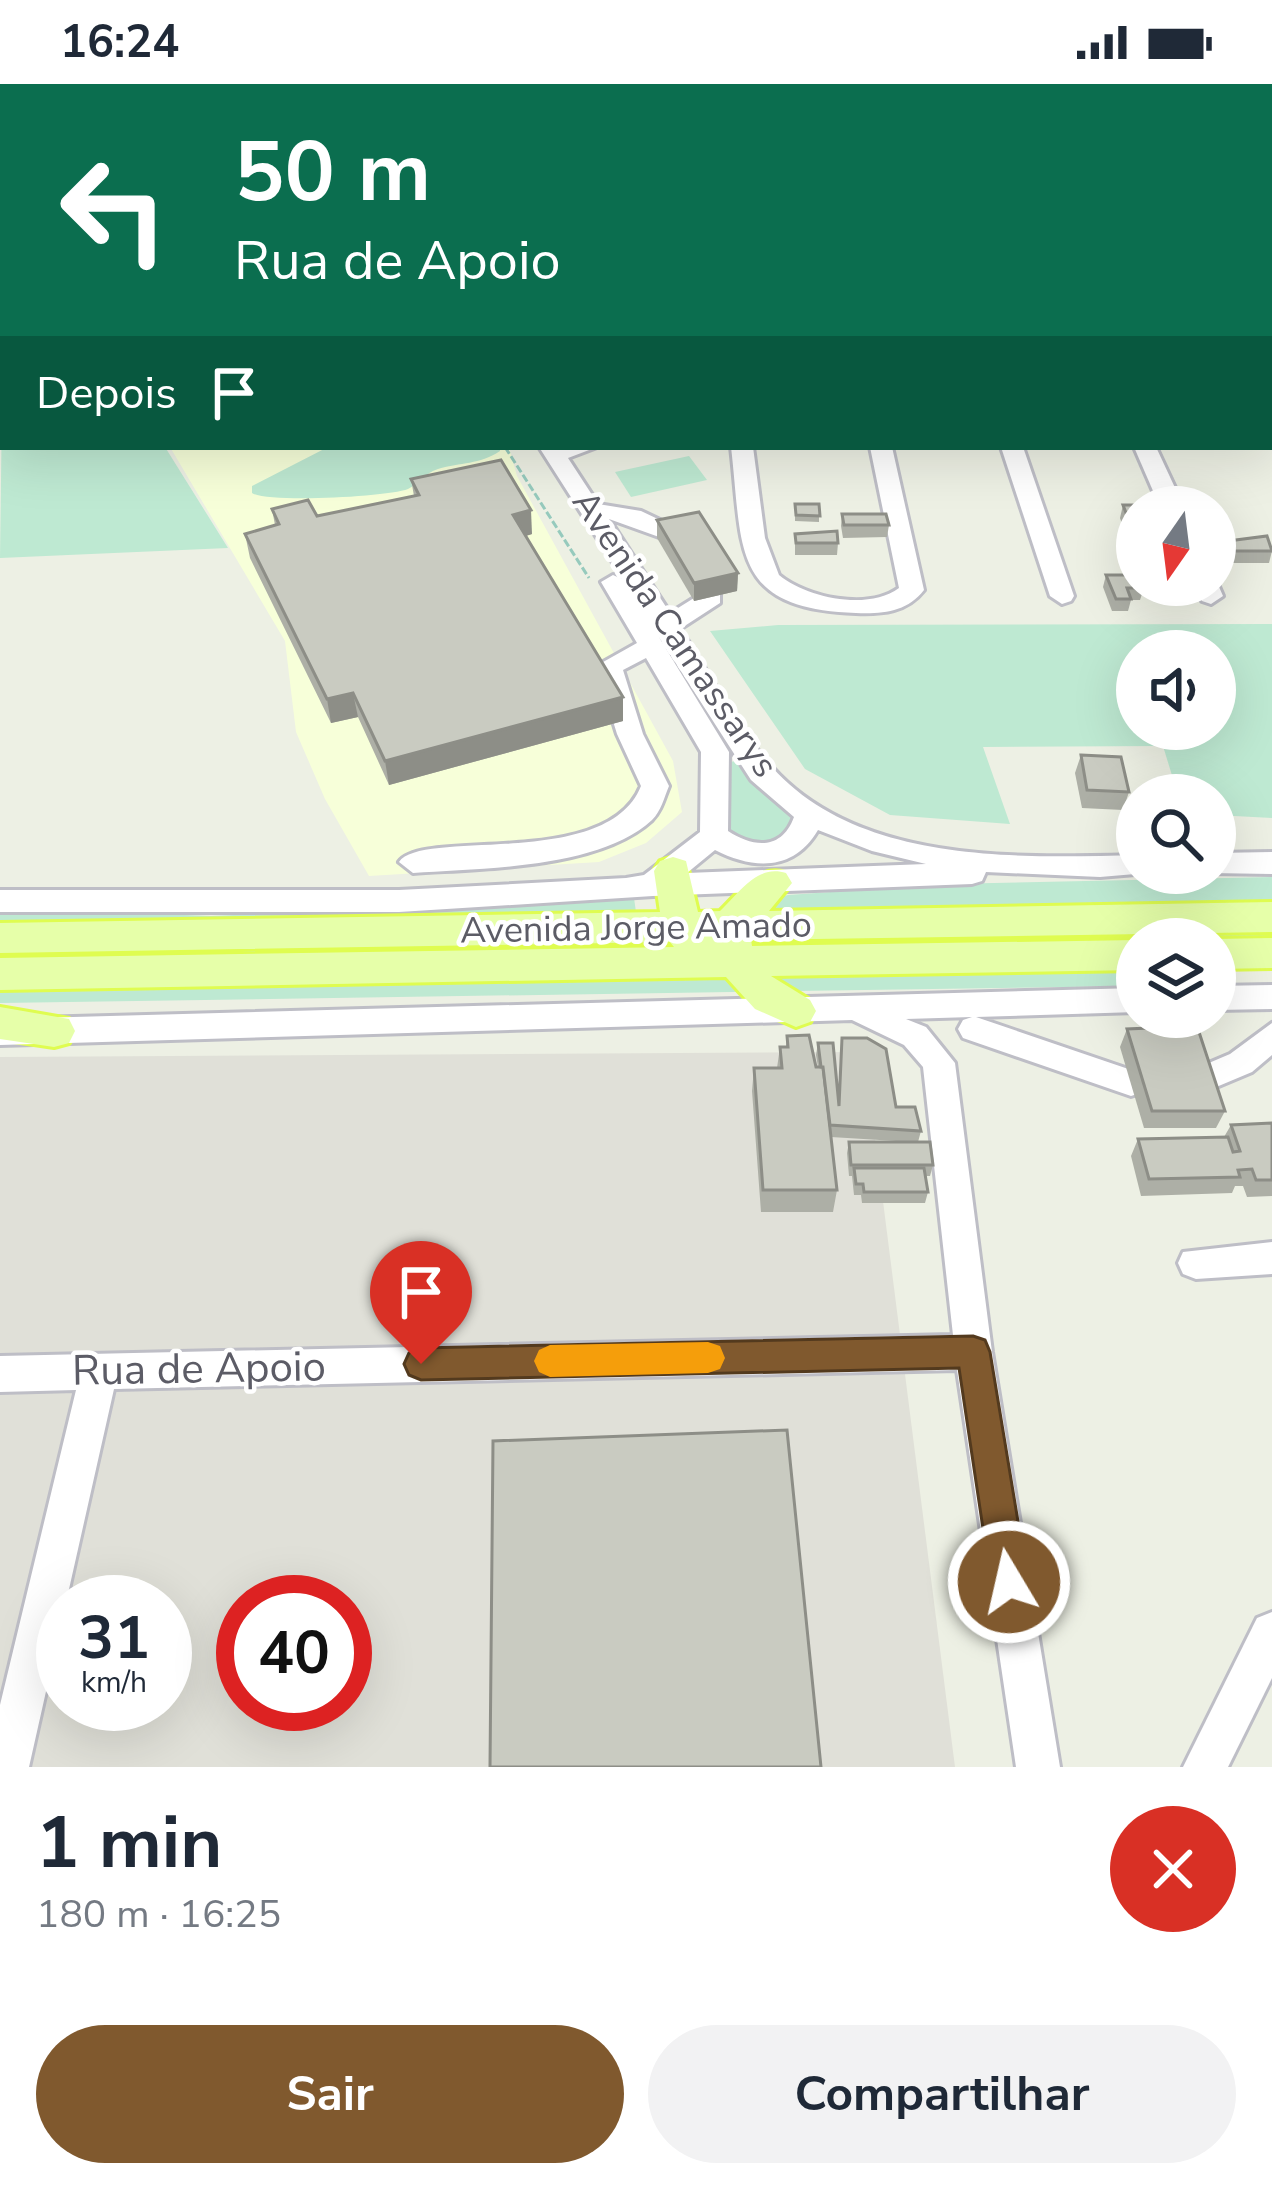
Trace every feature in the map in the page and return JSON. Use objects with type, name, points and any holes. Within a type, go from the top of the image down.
[{"type":"main road","points":[[666,880],[681,926],[722,950],[784,1006]]},
{"type":"main road","points":[[722,950],[773,883]]},
{"type":"main road","name":"Avenida Jorge Amado","points":[[0,974],[722,950],[1272,917]]},
{"type":"main road","name":"Avenida Jorge Amado","points":[[0,938],[681,926]]},
{"type":"main road","name":"Avenida Jorge Amado","points":[[722,950],[1116,956]]},
{"type":"main road","points":[[1236,954],[1272,953]]},
{"type":"main road","points":[[1236,957],[1272,963]]},
{"type":"main road","points":[[0,1027],[54,1031]]},
{"type":"street","name":"Avenida Camassarys","points":[[529,450],[656,637],[760,773],[809,814],[839,829],[933,853],[1050,869]]},
{"type":"street","points":[[742,450],[762,573],[786,598],[832,605],[889,605],[912,590],[882,450]]},
{"type":"street","points":[[1013,450],[1063,596]]},
{"type":"street","points":[[1146,450],[1163,486]]},
{"type":"street","name":"Avenida Camassarys","points":[[552,451],[592,510],[715,752],[714,836]]},
{"type":"street","points":[[592,510],[633,516],[673,535]]},
{"type":"street","points":[[458,898],[412,862],[582,845],[640,818],[655,795],[653,774],[630,734],[609,666],[711,598]]},
{"type":"street","points":[[666,880],[714,836],[727,845],[771,856],[793,849],[804,837],[809,814]]},
{"type":"street","points":[[1236,864],[1272,863]]},
{"type":"street","points":[[0,901],[458,898],[666,880],[773,883],[1116,867]]},
{"type":"street","points":[[1236,998],[1272,997]]},
{"type":"street","points":[[54,1031],[784,1006],[848,1010],[1116,1001]]},
{"type":"street","points":[[940,1063],[999,1004]]},
{"type":"street","points":[[848,1010],[914,1036],[940,1063],[973,1352],[1038,1767]]},
{"type":"street","points":[[974,1030],[1131,1084]]},
{"type":"street","points":[[1202,1080],[1241,1063],[1272,1036]]},
{"type":"street","points":[[1196,1263],[1272,1258]]},
{"type":"street","name":"Rua de Apoio","points":[[0,1373],[973,1352]]},
{"type":"street","points":[[7,1767],[98,1371]]},
{"type":"street","points":[[1205,1767],[1272,1633]]},
{"type":"shaded area","points":[[1,450],[167,450],[228,548],[0,558]]},
{"type":"shaded area","points":[[172,450],[510,450],[517,476],[673,761],[682,812],[646,843],[599,862],[369,876],[325,799],[296,732],[285,641]]},
{"type":"shaded area","points":[[322,450],[500,451],[438,469],[396,492],[303,498],[262,496],[252,493],[252,486]]},
{"type":"shaded area","points":[[689,456],[707,480],[631,497],[615,472]]},
{"type":"shaded area","points":[[1272,624],[1272,818],[1236,816],[1236,774],[1172,774],[1164,750],[1236,750],[1236,630],[1116,630],[1116,746],[983,747],[1010,824],[890,815],[805,769],[710,631],[778,625]]},
{"type":"shaded area","points":[[738,761],[797,825],[792,838],[757,850],[725,830],[728,762]]},
{"type":"shaded area","points":[[1272,877],[1272,909],[754,916],[768,900],[788,895],[945,884],[1116,880],[1116,894],[1236,894],[1236,878]]},
{"type":"shaded area","points":[[634,898],[637,919],[0,928],[0,908],[211,916]]},
{"type":"shaded area","points":[[1236,929],[1272,929],[1272,943],[1236,942]]},
{"type":"shaded area","points":[[1116,931],[1116,945],[746,952],[738,936]]},
{"type":"shaded area","points":[[627,939],[628,952],[0,961],[0,946]]},
{"type":"shaded area","points":[[1116,963],[1116,986],[0,1003],[0,984]]},
{"type":"shaded area","points":[[864,1052],[955,1767],[0,1767],[0,1057]]},
{"type":"building","points":[[501,460],[531,510],[513,515],[623,697],[385,761],[353,693],[327,699],[245,534],[279,524],[272,509],[308,500],[317,516],[419,495],[411,479]]},
{"type":"building","points":[[795,504],[819,504],[820,516],[796,515]]},
{"type":"building","points":[[699,512],[738,573],[694,583],[657,520]]},
{"type":"building","points":[[842,514],[886,514],[889,525],[844,525]]},
{"type":"building","points":[[837,531],[838,543],[796,543],[795,534]]},
{"type":"building","points":[[1267,536],[1272,551],[1236,551],[1236,540]]},
{"type":"building","points":[[1106,575],[1116,575],[1116,599]]},
{"type":"building","points":[[1081,755],[1121,757],[1125,774],[1116,774],[1116,791],[1087,790]]},
{"type":"building","points":[[809,1035],[816,1067],[823,1067],[837,1190],[763,1190],[754,1068],[782,1068],[780,1047],[788,1047],[787,1036]]},
{"type":"building","points":[[842,1038],[867,1038],[886,1049],[896,1107],[915,1107],[921,1131],[830,1125],[818,1043],[833,1043],[839,1106]]},
{"type":"building","points":[[1130,1038],[1201,1038],[1225,1111],[1152,1111]]},
{"type":"building","points":[[1272,1123],[1272,1180],[1256,1180],[1252,1169],[1238,1170],[1240,1177],[1149,1179],[1138,1139],[1228,1137],[1233,1152],[1240,1151],[1231,1125]]},
{"type":"building","points":[[849,1142],[930,1142],[933,1165],[851,1165]]},
{"type":"building","points":[[854,1168],[924,1168],[928,1192],[864,1192],[863,1184],[856,1184]]},
{"type":"building","points":[[787,1430],[821,1767],[490,1767],[493,1441]]},
{"type":"slow traffic","points":[[550,1361],[708,1358]]},
{"type":"route","points":[[421,1364],[973,1352],[1009,1582]]}]
